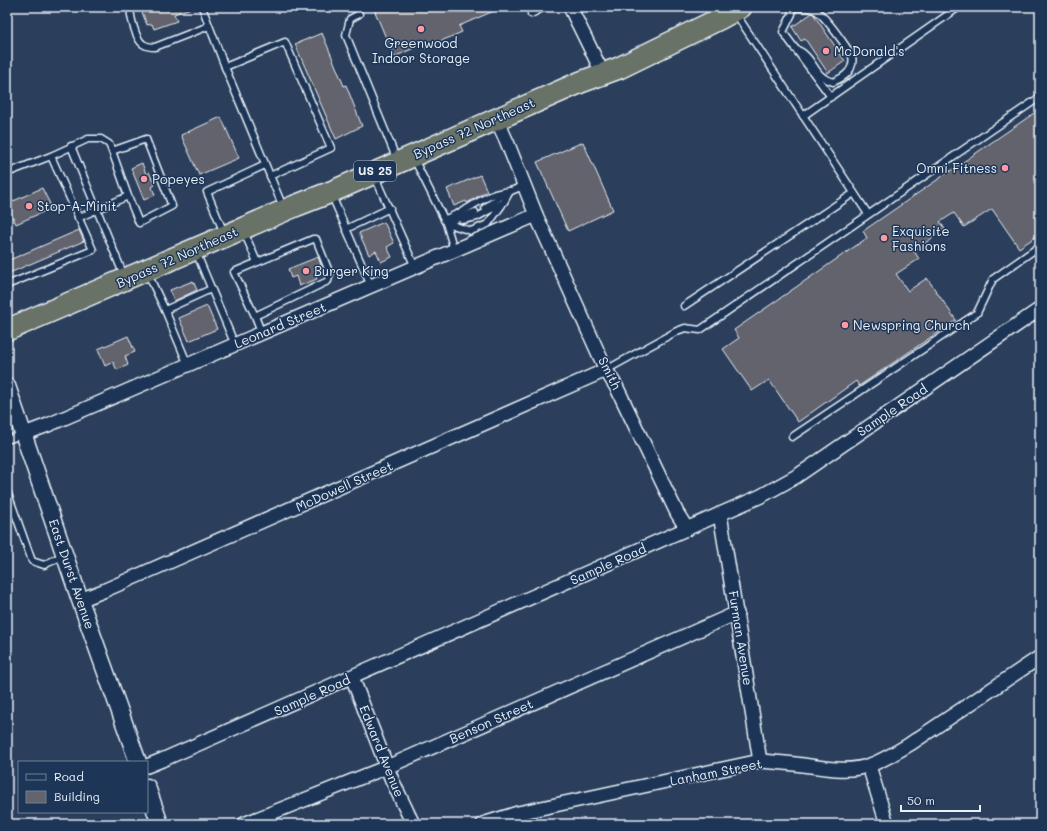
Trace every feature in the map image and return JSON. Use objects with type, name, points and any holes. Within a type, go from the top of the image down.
[{"type":"highway","name":"Bypass 72 Northeast","points":[[7,330],[330,192],[496,118],[581,82],[619,68],[737,9]]},
{"type":"street","points":[[570,7],[603,74]]},
{"type":"street","name":"Smith","points":[[496,118],[525,185],[536,215],[606,370],[617,388],[677,513],[688,529]]},
{"type":"street","name":"Leonard Street","points":[[24,434],[262,334],[536,215]]},
{"type":"street","name":"Sample Road","points":[[148,766],[761,496],[797,476],[1040,309]]},
{"type":"street","name":"McDowell Street","points":[[80,600],[606,370]]},
{"type":"street","name":"East Durst Avenue","points":[[7,386],[66,554],[80,600],[138,761]]},
{"type":"street","name":"Furman Avenue","points":[[720,514],[760,762]]},
{"type":"street","name":"Benson Street","points":[[244,824],[387,767],[737,613]]},
{"type":"street","name":"Lanham Street","points":[[483,824],[518,813],[760,762],[779,762],[827,769],[846,769],[869,766],[910,744],[1040,657]]},
{"type":"street","name":"Edward Avenue","points":[[352,677],[387,767],[413,824]]},
{"type":"street","points":[[869,766],[888,824]]},
{"type":"street","points":[[148,790],[160,824]]},
{"type":"lane","points":[[131,7],[130,14],[137,38],[142,44],[148,47],[155,47],[209,26]]},
{"type":"lane","points":[[202,7],[265,165],[285,210]]},
{"type":"lane","points":[[531,14],[544,7]]},
{"type":"lane","points":[[795,49],[804,54],[821,76],[833,82],[846,76],[851,67],[853,60],[852,55],[821,14],[813,9],[793,7],[792,14],[783,32],[795,49],[831,97]]},
{"type":"lane","points":[[803,116],[959,7]]},
{"type":"lane","points":[[737,9],[803,116],[868,214]]},
{"type":"lane","points":[[359,14],[350,19],[346,35],[405,158],[427,185],[445,221],[454,250]]},
{"type":"lane","points":[[225,67],[285,42],[331,148],[270,176]]},
{"type":"lane","points":[[606,370],[677,331],[685,328],[700,330],[1040,97]]},
{"type":"lane","points":[[7,173],[51,156],[88,139],[101,139],[109,144],[139,223],[172,206],[146,139],[112,151]]},
{"type":"lane","points":[[71,146],[125,280]]},
{"type":"lane","points":[[7,285],[93,250],[51,156]]},
{"type":"lane","points":[[257,262],[234,232],[207,192],[265,165]]},
{"type":"lane","points":[[374,172],[415,267]]},
{"type":"lane","points":[[485,208],[504,194],[525,185]]},
{"type":"lane","points":[[445,221],[469,208],[478,201],[498,192],[510,191]]},
{"type":"lane","points":[[445,221],[471,231],[488,224],[510,191]]},
{"type":"lane","points":[[330,192],[371,286]]},
{"type":"lane","points":[[684,306],[854,193]]},
{"type":"lane","points":[[78,218],[128,196]]},
{"type":"lane","points":[[445,221],[477,217],[504,202]]},
{"type":"lane","points":[[346,229],[390,208]]},
{"type":"lane","points":[[445,221],[474,212]]},
{"type":"lane","points":[[255,316],[328,281],[330,274],[316,239],[234,272],[262,334]]},
{"type":"lane","points":[[792,437],[977,313],[993,278],[1040,246]]},
{"type":"lane","points":[[194,250],[235,345]]},
{"type":"lane","points":[[146,270],[165,310],[188,365]]},
{"type":"lane","points":[[165,310],[211,289]]},
{"type":"lane","points":[[7,440],[24,434]]},
{"type":"lane","points":[[7,490],[32,561],[44,564],[66,554]]},
{"type":"building","points":[[140,7],[191,8],[174,14],[177,21],[154,29],[152,24],[147,25]]},
{"type":"building","name":"Greenwood Indoor Storage","points":[[373,7],[503,7],[459,26],[462,32],[425,48],[423,44],[394,57]]},
{"type":"building","name":"McDonald's","points":[[812,13],[845,61],[828,73],[805,39],[801,41],[792,27]]},
{"type":"building","points":[[322,33],[344,86],[346,85],[362,126],[336,139],[295,44]]},
{"type":"building","name":"Newspring Church","points":[[1040,109],[1040,234],[1019,248],[992,209],[964,227],[954,213],[940,222],[945,229],[914,251],[919,259],[896,274],[908,291],[927,278],[956,320],[859,386],[856,381],[798,422],[769,380],[752,391],[723,349],[739,338],[734,330],[867,238],[863,231]]},
{"type":"building","points":[[221,117],[239,158],[199,175],[181,135]]},
{"type":"building","points":[[583,142],[613,210],[568,231],[537,162]]},
{"type":"building","name":"Popeyes","points":[[142,163],[146,174],[149,172],[155,185],[152,187],[155,195],[144,200],[131,168]]},
{"type":"building","points":[[480,175],[487,191],[467,203],[466,201],[454,206],[447,189]]},
{"type":"building","name":"Stop-A-Minit","points":[[42,188],[52,208],[16,224],[7,204]]},
{"type":"building","points":[[384,222],[394,243],[387,247],[392,257],[381,262],[376,251],[369,255],[359,233]]},
{"type":"building","points":[[79,230],[84,241],[7,274],[7,261]]},
{"type":"building","name":"Burger King","points":[[318,257],[324,273],[316,277],[317,279],[299,286],[296,276],[291,278],[288,269]]},
{"type":"building","points":[[193,281],[197,290],[174,301],[170,290]]},
{"type":"building","points":[[207,306],[217,329],[189,341],[179,318]]},
{"type":"building","points":[[128,336],[135,352],[125,356],[128,365],[117,370],[113,362],[105,366],[98,349]]},
{"type":"place","name":"Greenwood Indoor Storage","points":[[421,29]]},
{"type":"place","name":"McDonald's","points":[[826,51]]},
{"type":"place","name":"Omni Fitness","points":[[1005,168]]},
{"type":"place","name":"Popeyes","points":[[144,179]]},
{"type":"place","name":"Stop-A-Minit","points":[[29,206]]},
{"type":"place","name":"Exquisite Fashions","points":[[884,238]]},
{"type":"place","name":"Burger King","points":[[306,271]]},
{"type":"place","name":"Newspring Church","points":[[845,325]]}]
